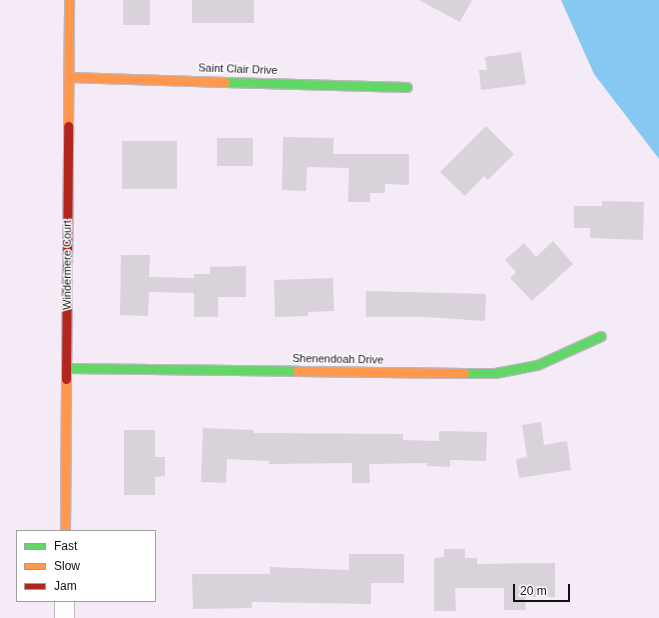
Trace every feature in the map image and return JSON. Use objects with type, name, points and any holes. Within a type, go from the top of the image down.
[{"type":"street","name":"Windermere Court","points":[[65,530],[69,0]]},
{"type":"street","name":"Saint Clair Drive","points":[[69,77],[407,87]]},
{"type":"street","name":"Shenendoah Drive","points":[[67,368],[495,374],[537,365],[601,336]]},
{"type":"street","points":[[64,602],[64,618]]},
{"type":"water","points":[[561,0],[659,0],[659,159],[594,74]]},
{"type":"building","points":[[123,0],[150,0],[150,25],[123,25]]},
{"type":"building","points":[[192,0],[254,0],[254,23],[192,23]]},
{"type":"building","points":[[419,0],[472,0],[460,22]]},
{"type":"building","points":[[521,52],[526,84],[481,90],[479,70],[487,70],[485,57]]},
{"type":"building","points":[[486,126],[514,154],[488,180],[484,176],[465,196],[440,172]]},
{"type":"building","points":[[283,137],[334,138],[333,154],[409,154],[409,185],[385,184],[385,193],[370,193],[370,202],[348,202],[349,168],[307,167],[306,191],[282,190]]},
{"type":"building","points":[[217,138],[253,138],[253,166],[217,166]]},
{"type":"building","points":[[122,141],[177,141],[177,189],[122,189]]},
{"type":"building","points":[[602,201],[644,202],[643,240],[590,238],[590,228],[574,228],[574,206],[602,206]]},
{"type":"building","points":[[553,241],[573,264],[532,301],[510,278],[516,272],[505,260],[524,243],[536,257]]},
{"type":"building","points":[[121,255],[150,255],[149,277],[194,278],[194,274],[210,274],[210,267],[246,266],[246,297],[218,297],[218,317],[194,317],[194,293],[149,292],[148,316],[120,315]]},
{"type":"building","points":[[333,278],[334,311],[308,312],[308,316],[275,317],[274,280]]},
{"type":"building","points":[[366,291],[486,294],[485,321],[426,317],[366,317]]},
{"type":"building","points":[[541,422],[544,445],[567,441],[571,470],[519,478],[516,459],[527,457],[522,425]]},
{"type":"building","points":[[203,428],[254,430],[254,433],[403,434],[403,440],[439,441],[439,431],[487,432],[486,461],[450,460],[450,467],[427,466],[427,463],[369,464],[370,483],[352,483],[352,463],[269,464],[269,461],[227,459],[226,483],[201,482]]},
{"type":"building","points":[[124,430],[155,430],[155,457],[165,457],[165,476],[155,477],[155,495],[124,495]]},
{"type":"building","points":[[444,549],[465,549],[465,558],[477,558],[477,564],[555,563],[555,597],[525,597],[526,610],[504,610],[504,588],[455,588],[456,611],[434,611],[434,558],[444,557]]},
{"type":"building","points":[[349,554],[404,554],[404,583],[371,583],[371,604],[252,602],[252,608],[193,609],[192,574],[270,574],[270,567],[349,570]]},
{"type":"traffic: fast","points":[[225,82],[407,87]]},
{"type":"traffic: fast","points":[[464,373],[495,373],[537,365],[601,336]]},
{"type":"traffic: fast","points":[[67,368],[297,371]]},
{"type":"traffic: slow","points":[[68,126],[69,0]]},
{"type":"traffic: slow","points":[[69,77],[225,82]]},
{"type":"traffic: slow","points":[[297,371],[464,373]]},
{"type":"traffic: slow","points":[[65,530],[66,379]]},
{"type":"traffic: jam","points":[[66,379],[68,126]]}]
